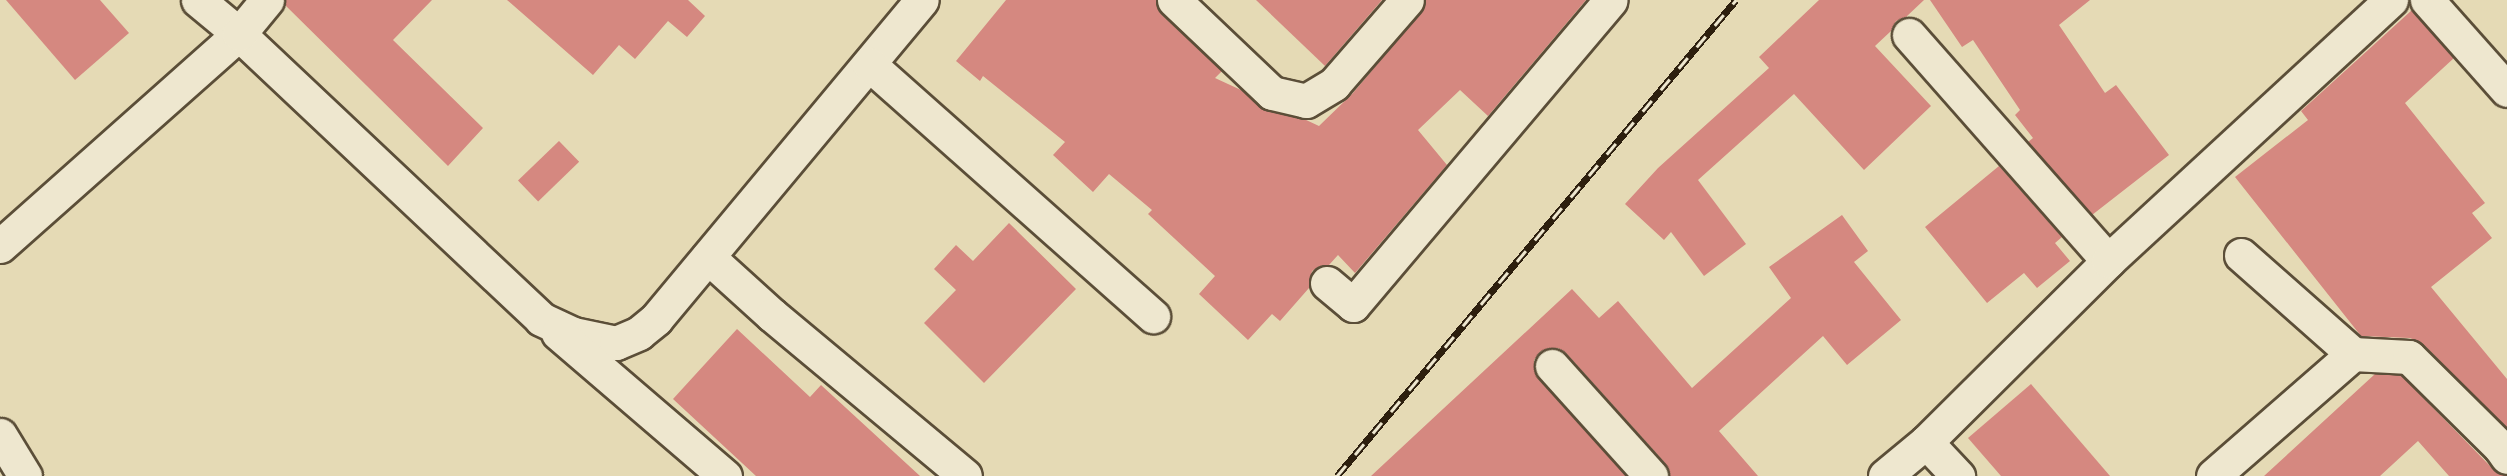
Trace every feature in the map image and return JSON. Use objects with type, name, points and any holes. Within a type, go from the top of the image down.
[{"type":"street","points":[[198,0],[239,34],[541,319],[725,476]]},
{"type":"street","points":[[0,246],[239,34],[267,0]]},
{"type":"street","points":[[541,319],[573,334],[616,343],[639,333],[656,320],[922,0]]},
{"type":"street","points":[[1174,0],[1272,93],[1306,101],[1334,84],[1407,0]]},
{"type":"street","points":[[1327,284],[1353,305],[1611,0]]},
{"type":"street","points":[[1886,476],[1926,442],[2108,261],[2391,0]]},
{"type":"street","points":[[2427,0],[2507,90]]},
{"type":"street","points":[[1910,35],[2108,261]]},
{"type":"street","points":[[869,64],[1153,316]]},
{"type":"street","points":[[2241,255],[2353,354],[2409,357],[2507,456]]},
{"type":"street","points":[[708,257],[772,315],[965,476]]},
{"type":"street","points":[[2213,476],[2353,354]]},
{"type":"street","points":[[1552,366],[1651,476]]},
{"type":"street","points":[[0,435],[25,476]]},
{"type":"street","points":[[1926,442],[1958,476]]},
{"type":"building","points":[[6,0],[100,0],[129,33],[75,80]]},
{"type":"building","points":[[285,0],[432,0],[393,40],[483,128],[448,166],[285,5]]},
{"type":"building","points":[[507,0],[688,0],[705,16],[687,37],[668,21],[635,59],[619,45],[593,75]]},
{"type":"building","points":[[1006,0],[1156,0],[1161,14],[1222,71],[1215,78],[1241,90],[1267,111],[1304,119],[1319,126],[1353,93],[1421,12],[1425,0],[1586,0],[1488,116],[1460,90],[1418,130],[1447,165],[1355,273],[1338,255],[1329,265],[1320,266],[1312,271],[1309,288],[1280,321],[1272,314],[1248,340],[1199,294],[1215,276],[1148,214],[1152,210],[1109,174],[1093,192],[1053,155],[1065,142],[983,76],[980,81],[956,61]]},
{"type":"building","points":[[1256,0],[1382,0],[1325,66]]},
{"type":"building","points":[[1819,0],[1924,0],[1906,17],[1896,21],[1891,31],[1875,46],[1931,106],[1864,170],[1794,94],[1698,180],[1746,244],[1704,276],[1671,232],[1664,240],[1625,204],[1658,168],[1769,68],[1759,57]]},
{"type":"building","points":[[1930,0],[2090,0],[2059,25],[2105,93],[2116,85],[2169,155],[2092,215],[2028,142],[2033,138],[2015,115],[2020,110],[1973,40],[1962,47]]},
{"type":"building","points":[[2412,10],[2454,58],[2405,103],[2485,203],[2472,213],[2492,238],[2431,287],[2507,379],[2507,428],[2422,343],[2410,338],[2361,336],[2235,177],[2308,120],[2301,111]]},
{"type":"building","points":[[559,141],[579,162],[538,201],[518,181]]},
{"type":"building","points":[[1999,166],[2062,237],[2055,243],[2070,261],[2037,288],[2024,273],[1987,303],[1925,227]]},
{"type":"building","points":[[1842,215],[1868,251],[1854,262],[1901,320],[1847,365],[1823,336],[1719,431],[1758,476],[1669,476],[1665,463],[1566,353],[1558,348],[1549,348],[1540,352],[1534,360],[1534,369],[1538,378],[1626,476],[1371,476],[1572,289],[1599,318],[1618,301],[1692,388],[1791,298],[1769,267]]},
{"type":"building","points":[[1009,223],[1076,289],[984,383],[924,323],[956,290],[934,269],[956,245],[973,261]]},
{"type":"building","points":[[737,329],[810,397],[821,385],[920,476],[756,476],[673,399]]},
{"type":"building","points":[[2375,374],[2401,375],[2492,468],[2507,476],[2449,476],[2418,441],[2380,476],[2264,476]]},
{"type":"building","points":[[2031,384],[2110,476],[2001,476],[1968,438]]},
{"type":"railway","points":[[1337,476],[1736,0]]}]
